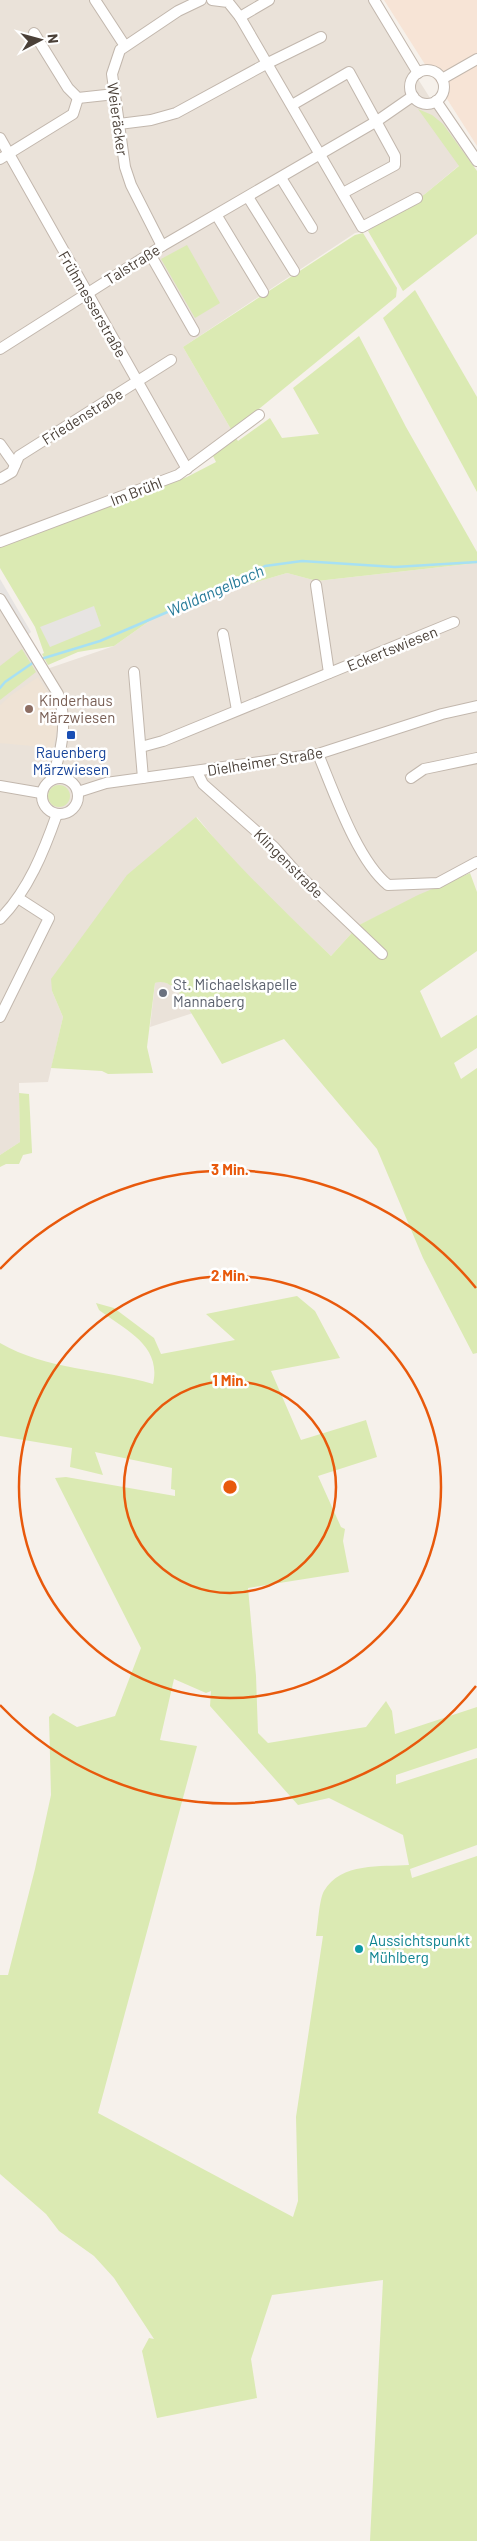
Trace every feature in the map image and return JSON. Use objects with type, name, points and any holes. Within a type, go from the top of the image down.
[{"type":"street","points":[[95,0],[125,46],[189,3],[201,0]]},
{"type":"street","points":[[212,0],[228,2],[240,17],[362,227],[418,198]]},
{"type":"street","points":[[240,17],[269,0]]},
{"type":"street","points":[[374,0],[418,73]]},
{"type":"street","points":[[34,32],[68,88],[78,98]]},
{"type":"street","points":[[119,124],[151,120],[176,113],[266,64],[321,37]]},
{"type":"street","name":"Weieräcker","points":[[125,46],[120,50],[114,68],[115,94],[125,168],[131,185],[162,246]]},
{"type":"street","points":[[442,79],[477,59]]},
{"type":"street","points":[[429,70],[442,79],[442,94],[436,101],[421,103],[413,96],[412,81],[418,73],[429,70]]},
{"type":"street","points":[[292,105],[349,72],[395,156],[395,165],[343,193]]},
{"type":"street","points":[[78,98],[115,94]]},
{"type":"street","name":"Talstraße","points":[[0,349],[162,246],[217,216],[320,153],[377,121],[413,96]]},
{"type":"street","points":[[4,157],[73,114],[78,98]]},
{"type":"street","points":[[436,101],[477,162]]},
{"type":"street","name":"Frühmesserstraße","points":[[0,138],[4,157],[86,293],[187,469]]},
{"type":"street","points":[[281,178],[312,228]]},
{"type":"street","points":[[248,197],[294,272]]},
{"type":"street","points":[[217,216],[263,292]]},
{"type":"street","points":[[150,254],[194,331]]},
{"type":"street","name":"Friedenstraße","points":[[0,479],[12,472],[19,456],[171,360]]},
{"type":"street","name":"Im Brühl","points":[[0,542],[178,475],[259,415]]},
{"type":"street","points":[[0,444],[15,465]]},
{"type":"street","name":"Eckertswiesen","points":[[316,585],[329,673]]},
{"type":"street","points":[[0,599],[58,694],[62,704],[64,722],[57,765],[51,779],[44,785],[41,793],[42,802],[48,810],[57,814],[64,814],[75,806],[78,792],[73,783],[64,778],[57,765]]},
{"type":"street","name":"Eckertswiesen","points":[[141,747],[162,741],[454,622]]},
{"type":"street","points":[[223,634],[237,710]]},
{"type":"street","points":[[134,672],[144,778]]},
{"type":"street","name":"Dielheimer Straße","points":[[78,792],[106,783],[318,754],[442,714],[477,706]]},
{"type":"street","points":[[318,754],[349,827],[376,875],[388,885],[438,883],[477,862]]},
{"type":"street","points":[[411,778],[424,769],[477,758]]},
{"type":"street","name":"Klingenstraße","points":[[197,772],[204,784],[274,847],[298,873],[382,954]]},
{"type":"street","points":[[51,779],[64,778]]},
{"type":"street","points":[[0,786],[41,793]]},
{"type":"street","points":[[0,919],[22,901],[57,814]]},
{"type":"street","points":[[0,1016],[49,918],[22,901]]},
{"type":"shaded area","points":[[0,0],[368,0],[468,158],[425,194],[371,230],[355,233],[183,347],[232,431],[183,468],[0,539]]},
{"type":"shaded area","points":[[384,0],[477,0],[477,146]]},
{"type":"shaded area","points":[[477,563],[477,869],[359,925],[331,956],[269,897],[222,848],[197,817],[52,991],[63,1017],[48,1082],[19,1083],[20,1142],[0,1155],[0,610],[38,672],[114,646],[155,617],[215,594],[287,573],[317,581]]},
{"type":"shaded area","points":[[0,579],[31,632],[26,636],[0,592]]},
{"type":"shaded area","points":[[94,606],[101,626],[50,647],[40,627]]},
{"type":"shaded area","name":"Kinderhaus Märzwiesen","points":[[38,677],[60,713],[53,748],[0,743],[0,705],[11,695]]},
{"type":"shaded area","points":[[160,981],[172,985],[193,1013],[150,1027],[155,983]]},
{"type":"green space","points":[[418,109],[432,115],[443,124],[477,171],[477,234],[403,291],[368,231],[425,194],[459,166]]},
{"type":"green space","points":[[363,233],[397,288],[396,297],[232,431],[183,347],[355,235]]},
{"type":"green space","points":[[187,245],[220,303],[195,318],[161,259]]},
{"type":"green space","points":[[415,290],[477,397],[477,492],[383,318]]},
{"type":"green space","points":[[359,336],[406,427],[477,552],[477,563],[317,581],[287,573],[215,594],[155,617],[114,646],[78,652],[48,665],[42,654],[44,653],[35,627],[0,568],[0,547],[187,477],[216,462],[212,454],[235,437],[238,441],[270,418],[282,438],[319,434],[293,388]]},
{"type":"green space","points":[[22,649],[36,672],[0,700],[0,666]]},
{"type":"green space","points":[[59,785],[67,788],[70,796],[67,804],[59,807],[51,804],[48,796],[51,788]]},
{"type":"green space","points":[[196,817],[245,871],[331,956],[359,925],[418,895],[470,873],[477,892],[477,951],[420,991],[441,1038],[477,1015],[477,1048],[454,1063],[461,1079],[477,1068],[477,1353],[473,1354],[423,1258],[377,1149],[284,1039],[222,1064],[178,991],[167,984],[158,982],[155,983],[147,1047],[153,1073],[108,1074],[102,1071],[51,1068],[63,1017],[52,991],[51,979],[127,875]]},
{"type":"green space","points":[[19,1093],[29,1094],[32,1153],[23,1155],[19,1164],[6,1164],[0,1167],[0,1155],[20,1142]]},
{"type":"green space","points":[[297,1296],[315,1311],[340,1358],[271,1371],[301,1440],[366,1420],[377,1457],[318,1476],[341,1527],[345,1529],[343,1541],[349,1572],[248,1588],[256,1676],[258,1733],[268,1743],[366,1727],[386,1701],[392,1711],[395,1734],[477,1707],[477,1748],[396,1775],[396,1784],[477,1758],[477,1845],[410,1869],[412,1878],[477,1856],[477,2541],[370,2541],[383,2280],[272,2295],[251,2359],[257,2398],[157,2418],[142,2351],[149,2338],[154,2339],[114,2278],[94,2256],[59,2231],[46,2214],[0,2174],[0,1975],[8,1975],[35,1869],[51,1795],[49,1717],[53,1713],[77,1727],[115,1716],[141,1648],[55,1478],[66,1477],[175,1496],[175,1490],[171,1489],[172,1468],[95,1452],[103,1475],[70,1467],[72,1448],[0,1436],[0,1343],[37,1359],[153,1384],[154,1370],[152,1359],[147,1349],[130,1332],[99,1310],[96,1303],[114,1308],[154,1338],[161,1354],[235,1340],[206,1314]],"holes":[[[174,1679],[206,1693],[211,1691],[210,1706],[298,1805],[329,1798],[403,1835],[409,1865],[374,1866],[351,1871],[331,1882],[322,1895],[316,1936],[323,1936],[296,2117],[298,2201],[293,2217],[98,2113],[197,1746],[160,1740]]]},
{"type":"waterway","name":"Waldangelbach","points":[[41,659],[100,641],[228,586],[265,566],[302,561],[395,567],[477,562]]},
{"type":"waterway","name":"Waldangelbach","points":[[0,688],[5,682],[34,662]]},
{"type":"place","name":"Kinderhaus Märzwiesen","points":[[29,709]]},
{"type":"place","name":"Rauenberg Märzwiesen","points":[[71,735]]},
{"type":"place","name":"St. Michaelskapelle Mannaberg","points":[[163,993]]},
{"type":"place","name":"Aussichtspunkt Mühlberg","points":[[359,1949]]}]
